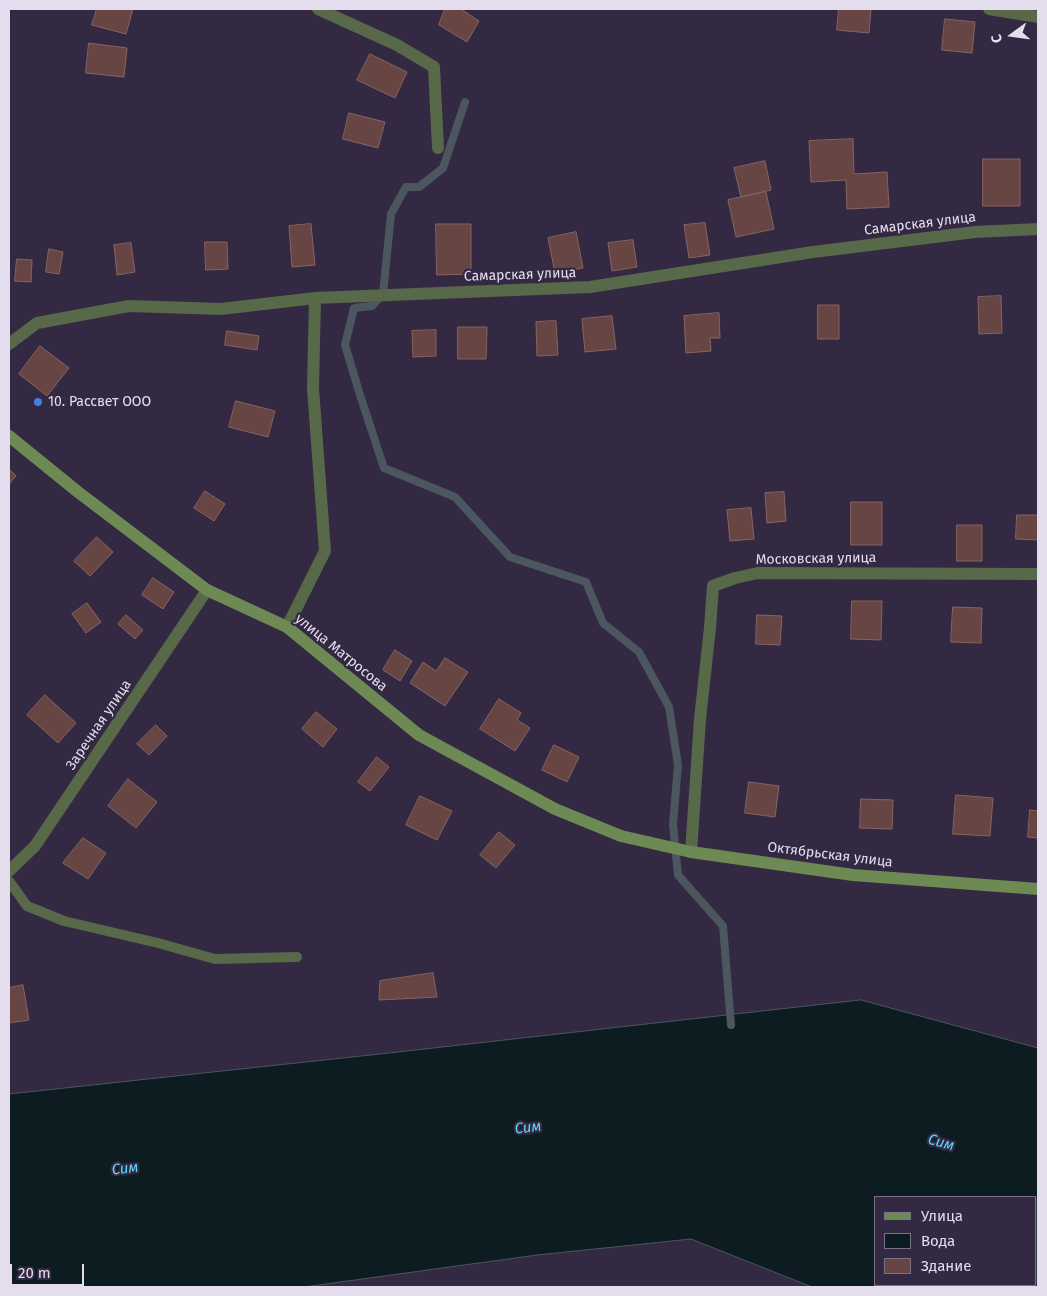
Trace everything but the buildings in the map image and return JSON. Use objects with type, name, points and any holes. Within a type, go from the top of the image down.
[{"type":"main road","name":"улица Матросова","points":[[9,436],[78,492],[207,590],[286,627],[419,735],[554,810],[621,836]]},
{"type":"main road","name":"Октябрьская улица","points":[[621,836],[691,852],[853,875],[1038,888]]},
{"type":"street","points":[[318,9],[397,45],[434,67],[438,148]]},
{"type":"street","points":[[990,9],[1038,17]]},
{"type":"street","name":"Самарская улица","points":[[9,344],[37,324],[129,306],[221,309],[315,298],[590,287],[813,252],[975,232],[1038,230]]},
{"type":"street","points":[[286,627],[325,551],[313,388],[315,298]]},
{"type":"street","name":"Московская улица","points":[[691,852],[700,719],[713,586],[735,578],[758,573],[1038,574]]},
{"type":"street","name":"Заречная улица","points":[[9,871],[35,846],[207,590]]},
{"type":"lane","points":[[9,881],[27,906],[64,921],[158,942],[215,959],[297,956]]},
{"type":"water","name":"Сим","points":[[861,1000],[1038,1048],[1038,1287],[812,1287],[691,1239],[537,1255],[304,1287],[9,1287],[9,1094]]},
{"type":"waterway","points":[[465,102],[443,168],[419,187],[406,187],[391,214],[383,294],[372,306],[354,308],[345,345],[384,468],[455,497],[510,557],[586,582],[603,623],[639,652],[669,707],[678,765],[673,824],[678,875],[723,926],[731,1025]]},
{"type":"place","name":"10. Рассвет ООО","points":[[38,402]]}]
